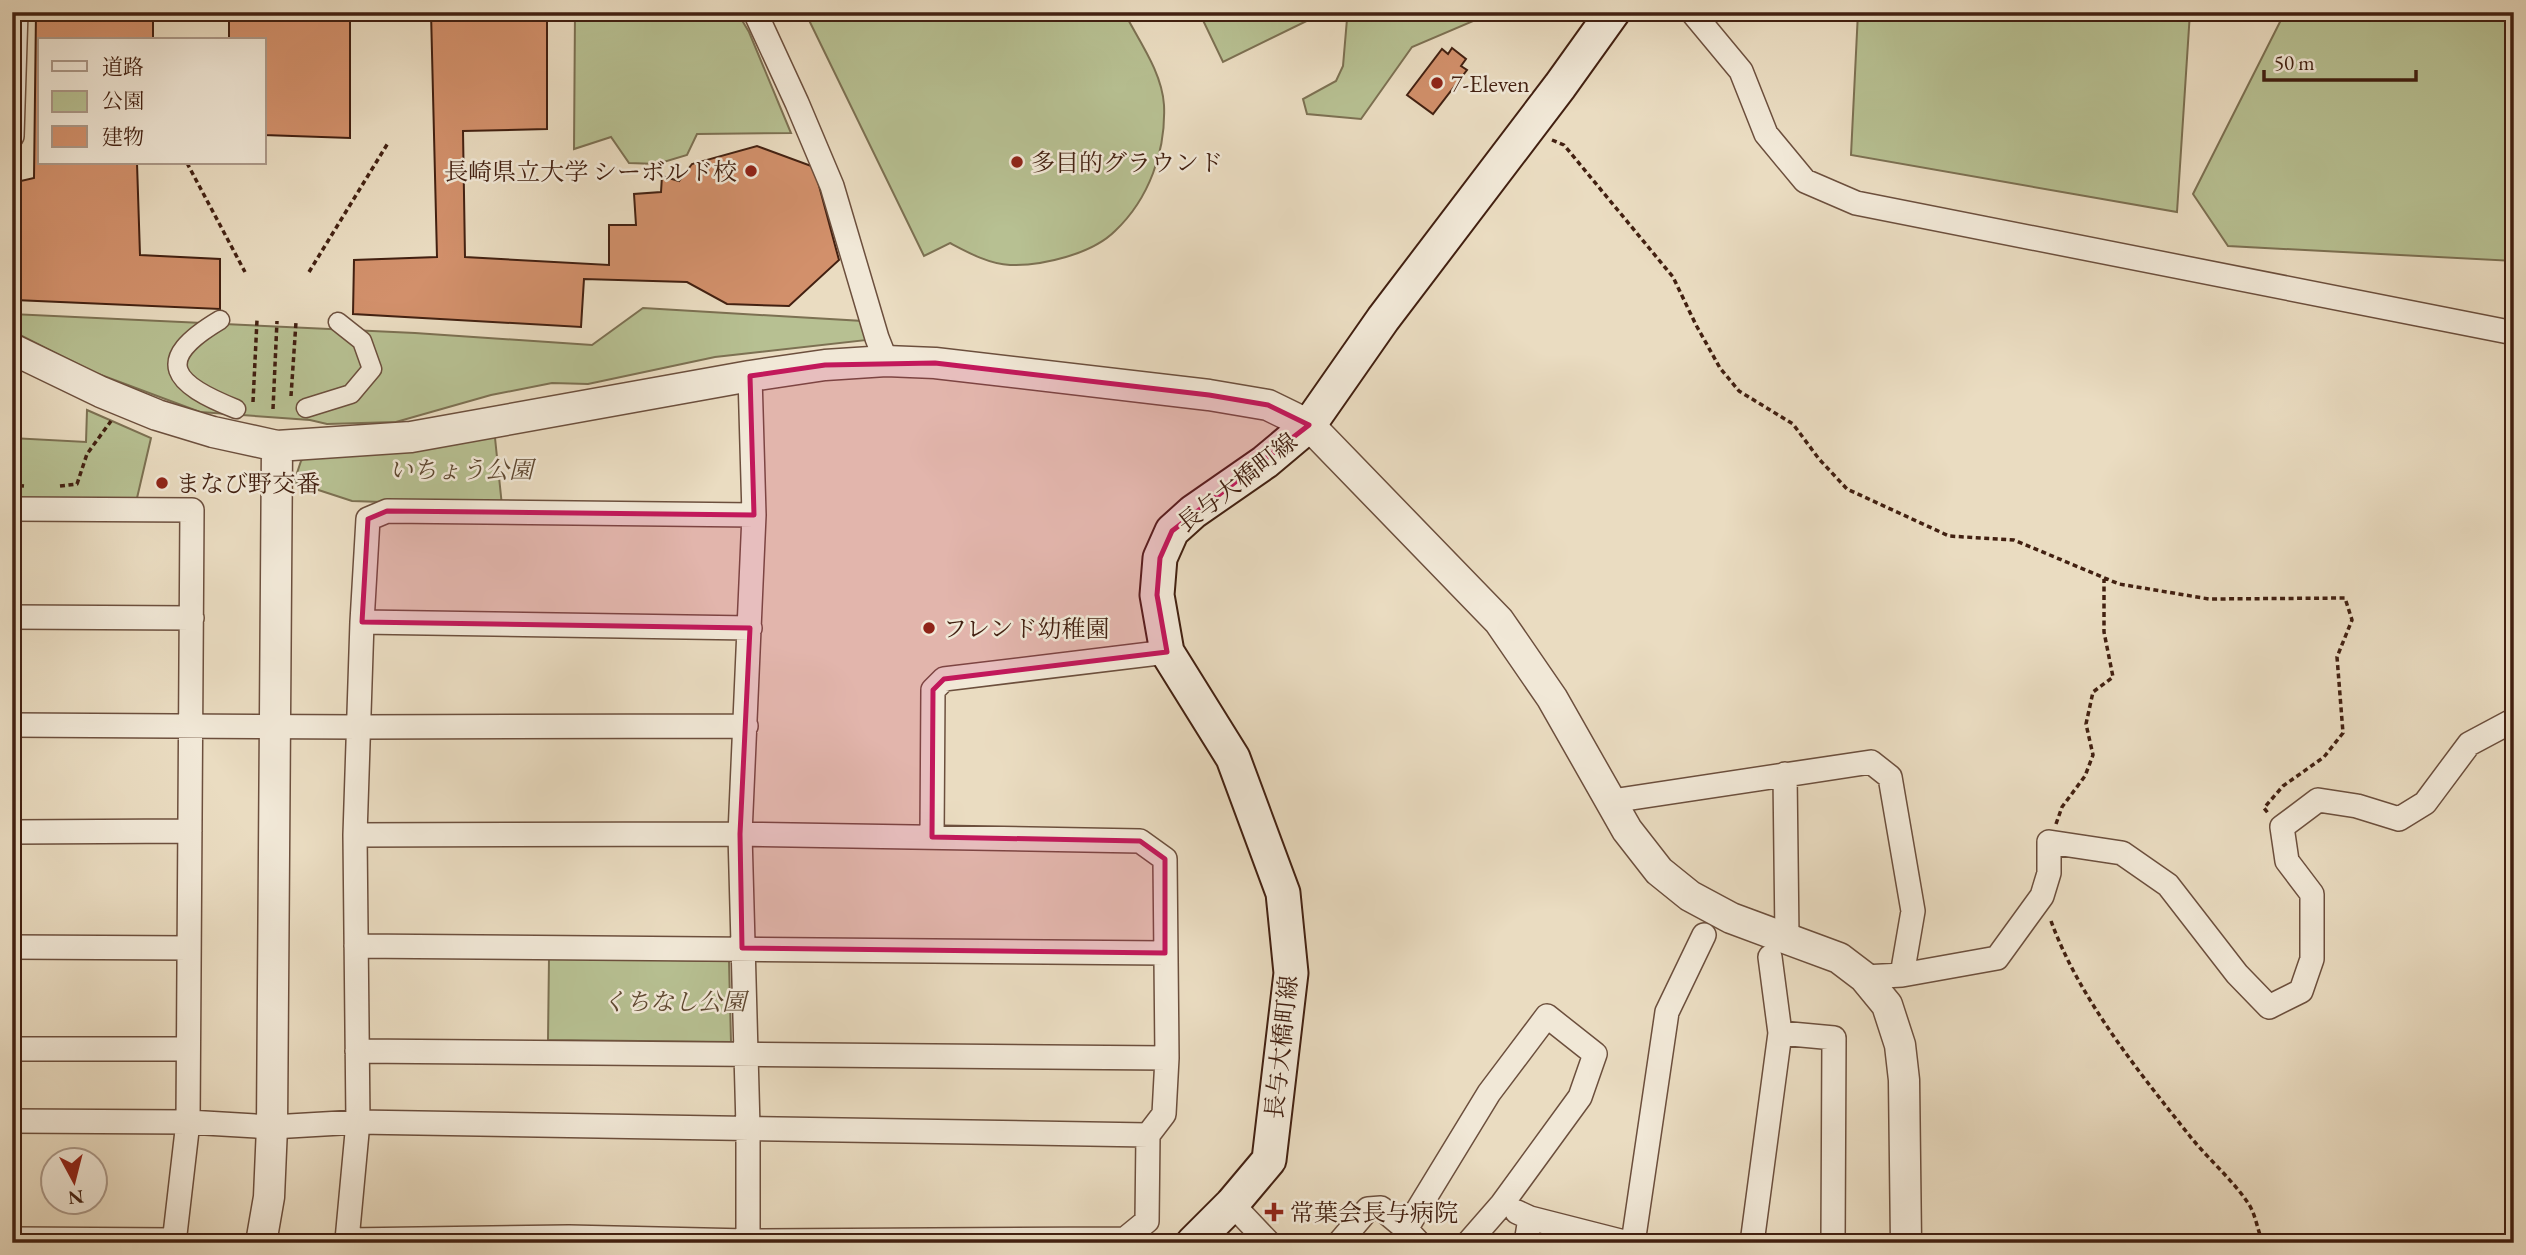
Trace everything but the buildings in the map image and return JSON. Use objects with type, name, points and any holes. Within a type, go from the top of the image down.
[{"type":"main road","name":"長与大橋町線","points":[[1193,1243],[1232,1204],[1269,1160],[1291,973],[1283,893],[1233,758],[1167,652],[1157,594],[1160,558],[1172,531],[1192,512],[1265,462],[1309,425],[1383,319],[1613,12]]},
{"type":"street","points":[[12,136],[16,12]]},
{"type":"street","points":[[755,12],[832,186],[886,361]]},
{"type":"street","points":[[1692,12],[1741,71],[1766,134],[1805,181],[1856,203],[2514,333]]},
{"type":"street","points":[[220,320],[196,334],[179,352],[177,365],[184,381],[208,398],[244,407]]},
{"type":"street","points":[[306,408],[351,394],[372,369],[362,341],[338,322]]},
{"type":"street","points":[[12,349],[157,415],[277,446],[411,437],[750,376],[825,365],[886,361],[935,363],[1268,405],[1309,425],[1499,621],[1552,698],[1627,830],[1659,871],[1689,896],[1779,948],[1839,958],[1864,977],[1887,1005],[1900,1045],[1904,1080],[1906,1243]]},
{"type":"street","points":[[748,1242],[748,1127],[740,834],[754,515],[750,376]]},
{"type":"street","points":[[261,1243],[269,1197],[272,1127],[277,446]]},
{"type":"street","points":[[12,509],[192,510],[188,1122],[175,1241],[12,1239]]},
{"type":"street","points":[[355,835],[740,834],[1140,841],[1165,859],[1167,1058],[1164,1114],[1148,1135],[1147,1221],[1125,1239],[347,1241],[358,1122],[355,835],[362,622],[369,519],[387,511],[754,515]]},
{"type":"street","points":[[12,617],[192,618]]},
{"type":"street","points":[[362,622],[750,628]]},
{"type":"street","points":[[932,837],[933,690],[944,679],[1167,652]]},
{"type":"street","points":[[1864,977],[1902,975],[1997,958],[2042,896],[2049,873],[2049,842],[2122,853],[2168,886],[2237,974],[2269,1007],[2301,991],[2312,959],[2312,894],[2287,861],[2282,827],[2318,800],[2357,806],[2399,819],[2425,803],[2469,744],[2514,720]]},
{"type":"street","points":[[12,725],[746,726]]},
{"type":"street","points":[[1612,801],[1871,762],[1890,778],[1913,911],[1902,975]]},
{"type":"street","points":[[1752,1243],[1780,1033],[1779,948],[1784,774]]},
{"type":"street","points":[[12,832],[190,831]]},
{"type":"street","points":[[1502,1204],[1530,1218],[1631,1243],[1667,1012],[1704,935]]},
{"type":"street","points":[[356,946],[1165,953]]},
{"type":"street","points":[[12,947],[189,948]]},
{"type":"street","points":[[1339,1243],[1368,1209],[1381,1208],[1413,1236],[1489,1094],[1547,1016],[1595,1054],[1580,1097],[1502,1204],[1468,1243]]},
{"type":"street","points":[[1780,1033],[1834,1038],[1833,1243]]},
{"type":"street","points":[[12,1049],[188,1049]]},
{"type":"street","points":[[357,1051],[1167,1058]]},
{"type":"street","points":[[12,1121],[188,1122],[272,1127],[358,1122],[1148,1135]]},
{"type":"street","points":[[1232,1204],[1269,1243]]},
{"type":"street","points":[[1526,1243],[1530,1218]]},
{"type":"path","points":[[1527,130],[1564,145],[1673,276],[1720,368],[1739,391],[1793,424],[1847,489],[1948,536],[2014,540],[2119,584],[2208,599],[2344,598],[2352,620],[2337,657],[2343,733],[2324,757],[2283,786],[2264,808],[2282,827]]},
{"type":"path","points":[[309,272],[388,143]]},
{"type":"path","points":[[188,164],[245,272]]},
{"type":"path","points":[[244,407],[257,320]]},
{"type":"path","points":[[273,409],[277,321]]},
{"type":"path","points":[[291,397],[296,322]]},
{"type":"path","points":[[56,487],[76,484],[87,454],[105,432],[122,401]]},
{"type":"path","points":[[12,485],[34,486]]},
{"type":"path","points":[[2049,842],[2062,807],[2085,776],[2093,755],[2086,724],[2093,692],[2113,677],[2104,632],[2104,579]]},
{"type":"path","points":[[2042,896],[2058,939],[2086,992],[2132,1061],[2190,1137],[2249,1205],[2261,1238],[2259,1243]]},
{"type":"highlighted area","points":[[935,363],[1209,395],[1268,405],[1309,425],[1172,531],[1160,558],[1157,595],[1167,652],[944,679],[933,690],[932,837],[1140,841],[1165,859],[1165,953],[742,948],[740,834],[750,628],[362,622],[368,519],[387,511],[754,515],[750,376],[825,365]]},
{"type":"green space","points":[[575,12],[737,12],[749,32],[791,133],[697,134],[687,155],[657,164],[629,163],[611,137],[574,149]]},
{"type":"green space","name":"多目的グラウンド","points":[[805,12],[1124,12],[1154,69],[1164,105],[1162,140],[1146,189],[1115,231],[1093,246],[1066,257],[1010,265],[994,263],[950,243],[924,256]]},
{"type":"green space","points":[[1199,12],[1325,12],[1223,62]]},
{"type":"green space","points":[[1355,12],[1484,12],[1478,19],[1412,47],[1361,119],[1307,114],[1303,99],[1336,81],[1343,66],[1347,19]]},
{"type":"green space","points":[[1858,12],[2190,12],[2177,212],[1851,155]]},
{"type":"green space","points":[[2285,12],[2514,12],[2514,261],[2228,246],[2193,194]]},
{"type":"green space","points":[[643,308],[863,321],[867,340],[715,357],[588,384],[552,383],[491,395],[396,422],[327,424],[310,420],[200,412],[93,372],[12,331],[12,314],[415,333],[592,345]]},
{"type":"green space","points":[[87,410],[151,438],[137,498],[93,502],[12,500],[12,438],[86,442]]},
{"type":"green space","name":"いちょう公園","points":[[494,428],[502,506],[352,501],[294,482],[301,461],[311,450]]},
{"type":"green space","name":"くちなし公園","points":[[549,958],[729,961],[731,1042],[548,1040]]},
{"type":"place","name":"7-Eleven","points":[[1437,83]]},
{"type":"place","name":"多目的グラウンド","points":[[1017,162]]},
{"type":"place","name":"長崎県立大学 シーボルド校","points":[[751,171]]},
{"type":"place","name":"まなび野交番","points":[[162,483]]},
{"type":"place","name":"フレンド幼稚園","points":[[929,628]]},
{"type":"place","name":"常葉会長与病院","points":[[1274,1212]]}]
